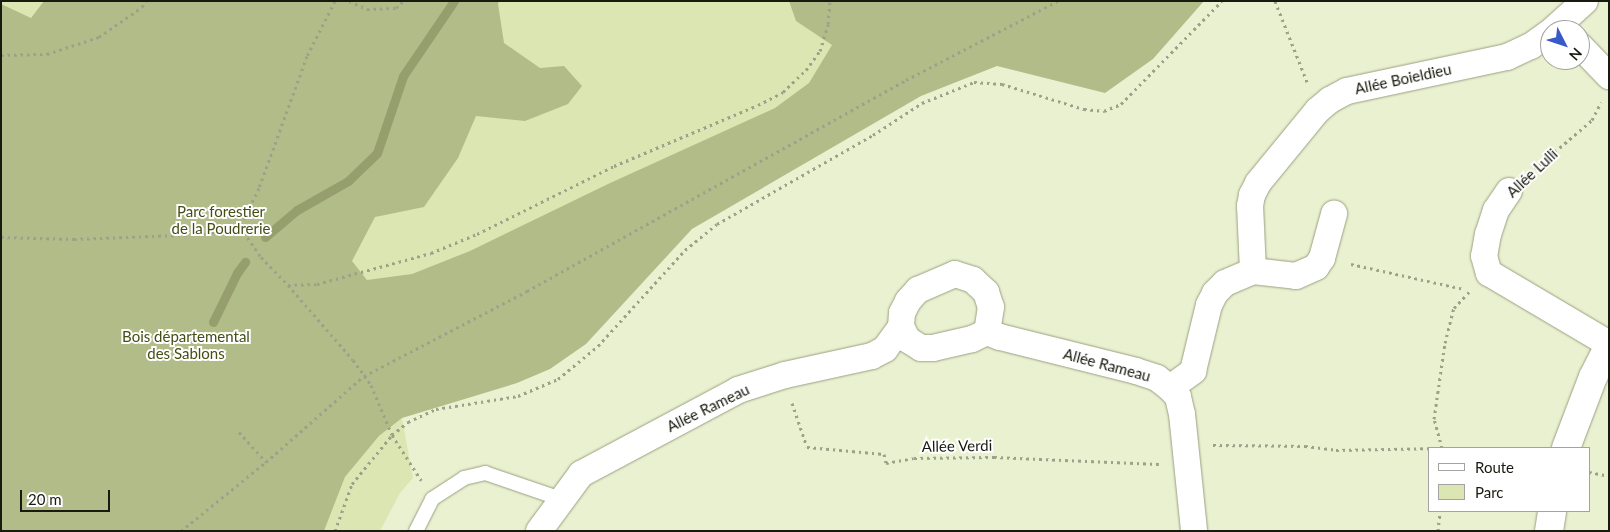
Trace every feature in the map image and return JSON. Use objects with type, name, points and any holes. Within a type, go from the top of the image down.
[{"type":"street","name":"Allée Boieldieu","points":[[1566,20],[1585,1]]},
{"type":"street","name":"Allée Boieldieu","points":[[1253,271],[1250,206],[1252,195],[1258,183],[1318,110],[1330,100],[1347,91],[1507,57],[1540,40]]},
{"type":"street","points":[[1590,61],[1607,86]]},
{"type":"street","name":"Allée Lulli","points":[[1489,273],[1484,256],[1488,234],[1496,210],[1509,191]]},
{"type":"street","points":[[1170,388],[1193,371],[1210,305],[1215,293],[1226,282],[1253,271],[1296,276],[1316,267],[1322,258],[1334,214]]},
{"type":"street","points":[[1489,273],[1609,344],[1593,377],[1566,447]]},
{"type":"street","name":"Allée Rameau","points":[[539,531],[581,474],[738,390],[785,375],[872,356],[885,349],[901,327],[902,313],[908,301],[918,290],[955,274],[973,280],[986,292],[991,307],[986,332],[1000,338],[1136,370],[1157,378],[1170,388],[1178,398],[1182,414],[1194,531]]},
{"type":"street","points":[[901,327],[908,340],[921,348],[933,348],[972,339],[986,332]]},
{"type":"street","points":[[1549,531],[1552,512]]},
{"type":"lane","points":[[416,531],[432,498],[464,478],[486,473],[561,499]]},
{"type":"path","points":[[1,55],[46,54],[99,37],[142,7],[146,1]]},
{"type":"path","points":[[240,227],[259,188],[307,56],[335,1]]},
{"type":"path","points":[[349,1],[367,9],[396,8],[403,1]]},
{"type":"path","points":[[288,285],[317,284],[431,253],[477,234],[614,166],[758,105],[783,92],[806,70],[820,51],[828,24],[830,1]]},
{"type":"path","points":[[181,531],[266,462],[364,376],[528,292],[906,80],[1058,1]]},
{"type":"path","points":[[335,531],[352,484],[392,435],[408,422],[436,409],[518,396],[558,379],[598,346],[685,250],[717,224],[873,135],[922,103],[974,82],[1002,84],[1084,109],[1104,112],[1121,104],[1222,1]]},
{"type":"path","points":[[1275,1],[1318,110]]},
{"type":"path","name":"Allée Lulli","points":[[1509,191],[1592,120],[1607,86]]},
{"type":"path","points":[[1,237],[74,239],[205,234],[240,227]]},
{"type":"path","points":[[240,227],[261,258],[288,285],[371,385],[392,435],[432,498]]},
{"type":"path","points":[[1322,258],[1460,286],[1469,291]]},
{"type":"path","points":[[1442,447],[1434,419],[1445,343],[1454,308],[1489,273]]},
{"type":"path","name":"Allée Verdi","points":[[785,375],[807,447],[884,454],[886,463],[914,458],[994,457],[1153,463],[1189,471]]},
{"type":"path","points":[[239,432],[266,462]]},
{"type":"path","points":[[1186,445],[1305,446],[1336,450],[1428,448]]},
{"type":"path","points":[[1590,472],[1609,476]]},
{"type":"path","points":[[1438,531],[1440,512]]},
{"type":"green space","name":"Bois départemental des Sablons","points":[[1,1],[1083,1],[392,373],[282,531],[1,531]]},
{"type":"green space","name":"Bois départemental des Sablons","points":[[44,1],[499,1],[504,43],[540,68],[564,66],[582,86],[568,104],[525,121],[476,116],[458,158],[424,207],[375,217],[352,261],[367,280],[412,274],[470,251],[608,184],[775,108],[809,83],[832,45],[796,21],[789,1],[1204,1],[1153,59],[1105,93],[997,66],[921,96],[692,229],[586,344],[550,369],[517,383],[402,418],[379,436],[345,477],[324,531],[1,531],[1,4],[31,18]]},
{"type":"green space","points":[[402,418],[413,478],[400,493],[380,531],[324,531],[345,477],[379,436]]},
{"type":"waterway","points":[[265,237],[297,210],[348,181],[377,153],[403,76],[454,1]]},
{"type":"waterway","points":[[213,322],[237,273],[245,262]]},
{"type":"park label","name":"Parc forestier de la Poudrerie","points":[[221,220]]}]
